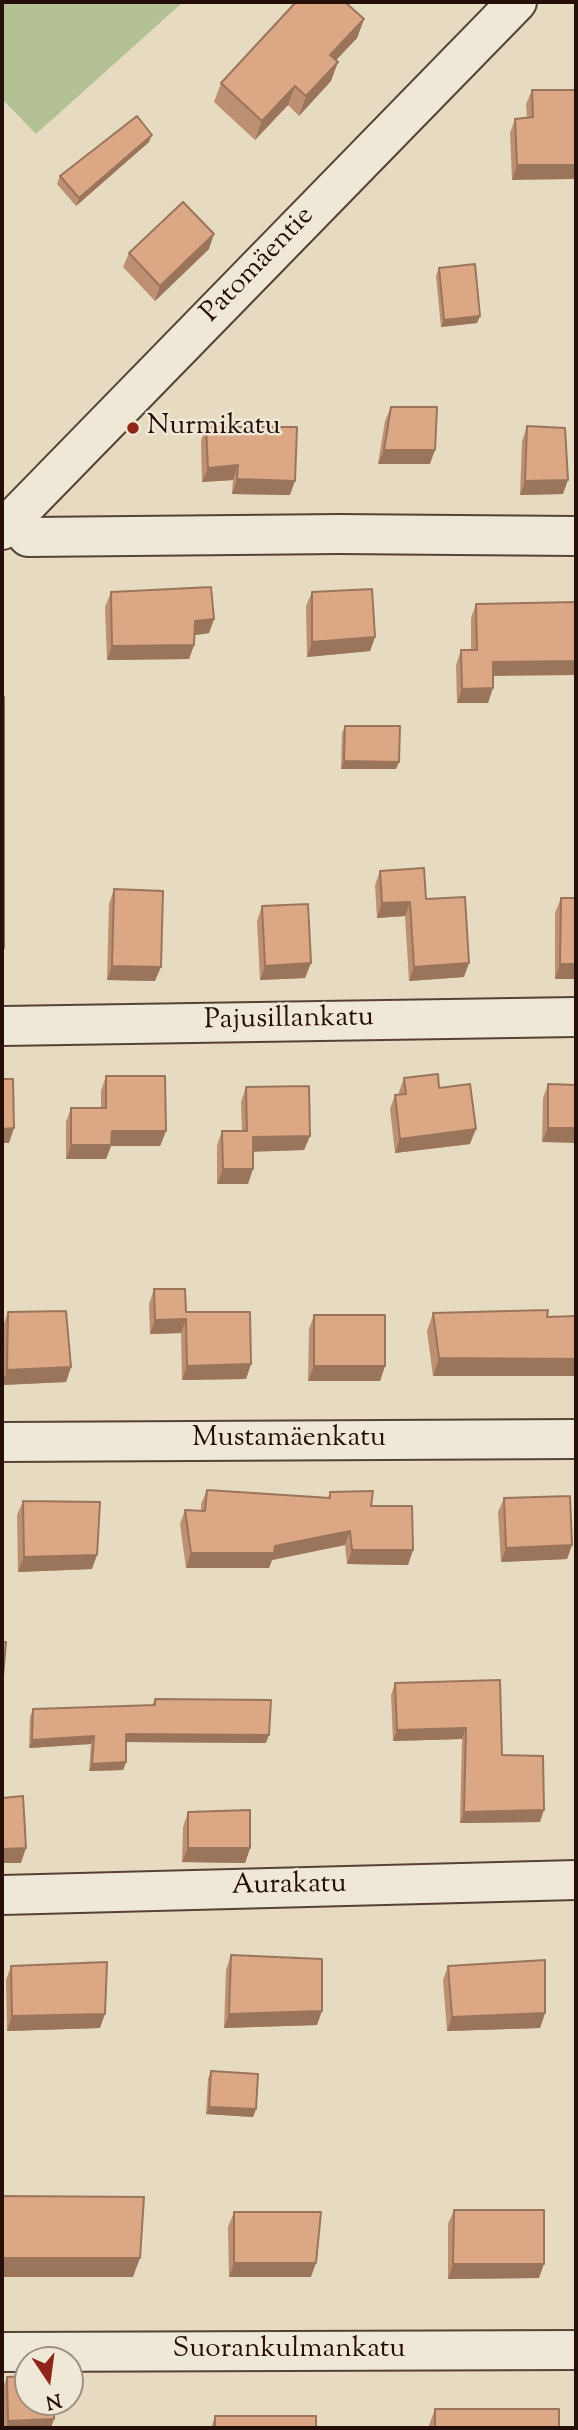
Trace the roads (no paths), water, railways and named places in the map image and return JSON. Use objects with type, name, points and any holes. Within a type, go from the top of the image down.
[{"type":"street","name":"Patomäentie","points":[[7,524],[517,2]]},
{"type":"street","points":[[7,524],[27,537],[339,534],[576,536]]},
{"type":"street","name":"Pajusillankatu","points":[[2,1026],[576,1017]]},
{"type":"street","name":"Mustamäenkatu","points":[[2,1442],[576,1439]]},
{"type":"street","name":"Aurakatu","points":[[2,1895],[576,1880]]},
{"type":"street","name":"Suorankulmankatu","points":[[2,2352],[576,2350]]},
{"type":"place","name":"Nurmikatu","points":[[133,428]]}]
